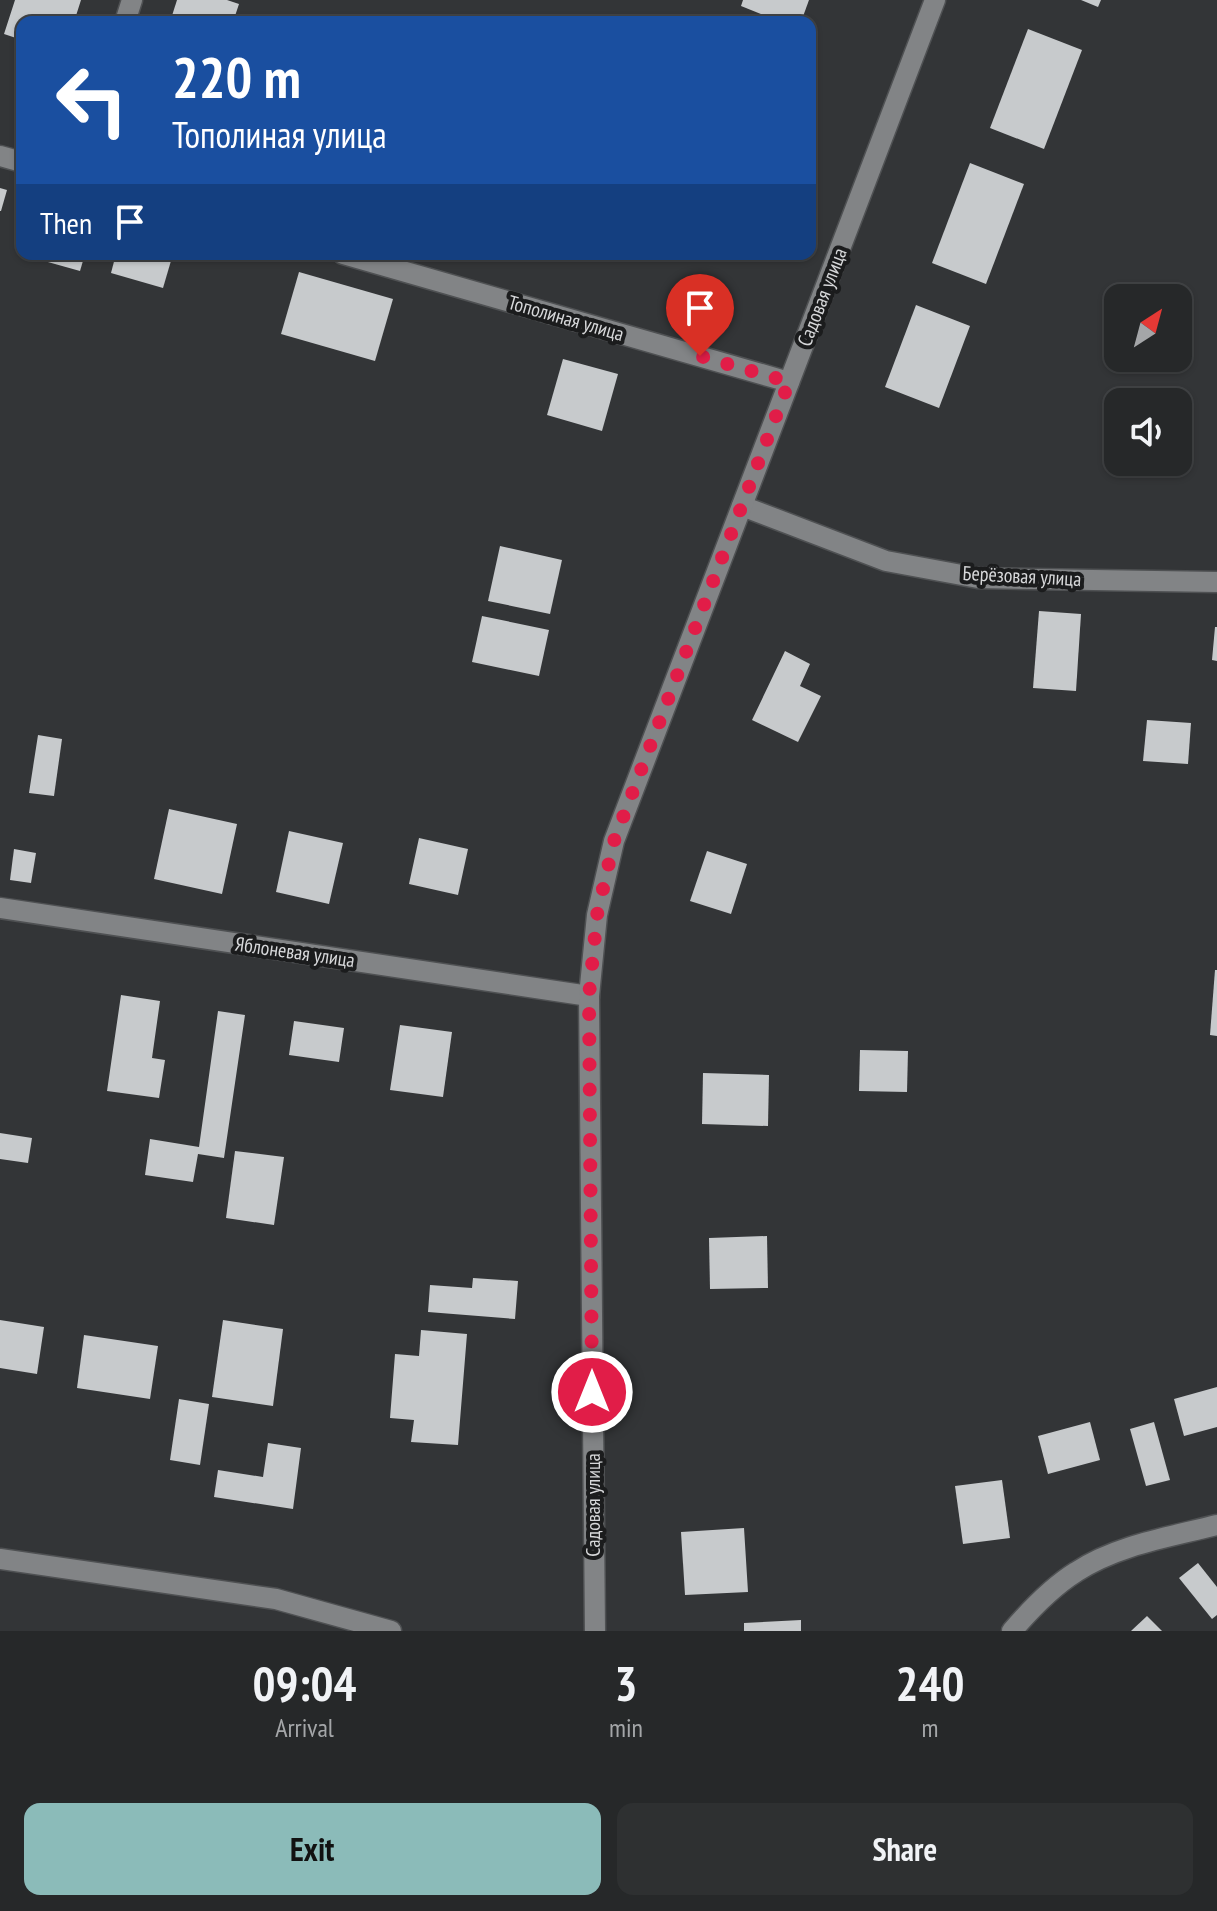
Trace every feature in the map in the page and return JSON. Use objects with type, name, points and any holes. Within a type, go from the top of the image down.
[{"type":"street","name":"Садовая улица","points":[[595,1631],[589,996],[597,915],[614,841],[935,0]]},
{"type":"street","name":"Тополиная улица","points":[[364,260],[789,382]]},
{"type":"street","name":"Берёзовая улица","points":[[742,506],[886,561],[978,578],[1217,582]]},
{"type":"street","name":"Яблоневая улица","points":[[0,908],[589,996]]},
{"type":"street","points":[[1012,1631],[1075,1572],[1123,1549],[1217,1525]]},
{"type":"street","points":[[0,1559],[276,1599],[391,1631]]},
{"type":"street","points":[[580,1631],[594,1605]]},
{"type":"building","points":[[15,0],[81,0],[76,16],[16,16],[16,38],[4,34]]},
{"type":"building","points":[[177,0],[227,0],[239,4],[235,16],[172,16]]},
{"type":"building","points":[[743,0],[809,0],[803,16],[766,16],[741,6]]},
{"type":"building","points":[[1081,0],[1101,0],[1098,7]]},
{"type":"building","points":[[1028,29],[1082,50],[1044,149],[990,128]]},
{"type":"building","points":[[970,163],[1024,184],[986,284],[932,263]]},
{"type":"building","points":[[0,188],[7,190],[1,211],[0,211]]},
{"type":"building","points":[[41,260],[83,260],[80,271]]},
{"type":"building","points":[[114,260],[171,260],[163,288],[111,273]]},
{"type":"building","points":[[299,272],[393,299],[375,361],[281,334]]},
{"type":"building","points":[[916,305],[970,326],[939,408],[885,387]]},
{"type":"building","points":[[563,359],[618,374],[602,431],[547,415]]},
{"type":"building","points":[[500,546],[562,560],[550,614],[488,601]]},
{"type":"building","points":[[1039,611],[1081,614],[1076,691],[1033,688]]},
{"type":"building","points":[[482,616],[549,630],[539,676],[472,662]]},
{"type":"building","points":[[1217,627],[1217,661],[1212,660]]},
{"type":"building","points":[[785,651],[810,664],[800,686],[821,696],[798,742],[752,720]]},
{"type":"building","points":[[1147,720],[1191,723],[1188,764],[1143,761]]},
{"type":"building","points":[[38,735],[62,739],[54,796],[29,793]]},
{"type":"building","points":[[169,809],[237,824],[222,894],[154,879]]},
{"type":"building","points":[[289,831],[343,843],[329,904],[276,892]]},
{"type":"building","points":[[419,838],[468,849],[458,895],[409,884]]},
{"type":"building","points":[[14,849],[36,853],[31,883],[10,880]]},
{"type":"building","points":[[707,851],[747,864],[731,914],[690,901]]},
{"type":"building","points":[[1217,970],[1217,1036],[1210,1035]]},
{"type":"building","points":[[121,995],[160,1001],[152,1058],[165,1060],[159,1098],[107,1091]]},
{"type":"building","points":[[218,1011],[245,1015],[224,1158],[198,1154],[193,1182],[145,1175],[150,1139],[199,1147]]},
{"type":"building","points":[[294,1021],[344,1028],[339,1062],[289,1055]]},
{"type":"building","points":[[400,1025],[452,1032],[443,1097],[390,1090]]},
{"type":"building","points":[[860,1050],[908,1051],[907,1092],[859,1091]]},
{"type":"building","points":[[703,1073],[769,1075],[768,1126],[702,1124]]},
{"type":"building","points":[[0,1133],[32,1138],[28,1163],[0,1159]]},
{"type":"building","points":[[235,1151],[284,1157],[274,1225],[226,1218]]},
{"type":"building","points":[[767,1236],[768,1288],[710,1289],[709,1238]]},
{"type":"building","points":[[473,1278],[518,1281],[515,1319],[428,1312],[430,1285],[472,1288]]},
{"type":"building","points":[[0,1320],[44,1327],[37,1374],[0,1368]]},
{"type":"building","points":[[223,1320],[283,1329],[273,1406],[212,1397]]},
{"type":"building","points":[[421,1330],[467,1334],[458,1445],[411,1442],[414,1420],[390,1418],[395,1354],[419,1356]]},
{"type":"building","points":[[84,1335],[158,1346],[150,1399],[77,1388]]},
{"type":"building","points":[[1217,1387],[1217,1427],[1184,1436],[1174,1399]]},
{"type":"building","points":[[179,1399],[209,1404],[200,1465],[170,1460]]},
{"type":"building","points":[[1090,1422],[1100,1460],[1048,1474],[1038,1436]]},
{"type":"building","points":[[1154,1422],[1170,1480],[1146,1486],[1130,1429]]},
{"type":"building","points":[[268,1443],[301,1448],[293,1509],[214,1497],[218,1470],[263,1477]]},
{"type":"building","points":[[1002,1480],[1010,1538],[963,1544],[955,1486]]},
{"type":"building","points":[[744,1528],[748,1592],[685,1595],[681,1532]]},
{"type":"building","points":[[1198,1563],[1217,1587],[1217,1615],[1212,1619],[1179,1578]]},
{"type":"building","points":[[1147,1616],[1162,1631],[1131,1631]]},
{"type":"building","points":[[801,1620],[801,1631],[744,1631],[744,1623]]},
{"type":"route","points":[[592,1392],[589,996],[597,915],[614,841],[789,382],[700,356]]}]
